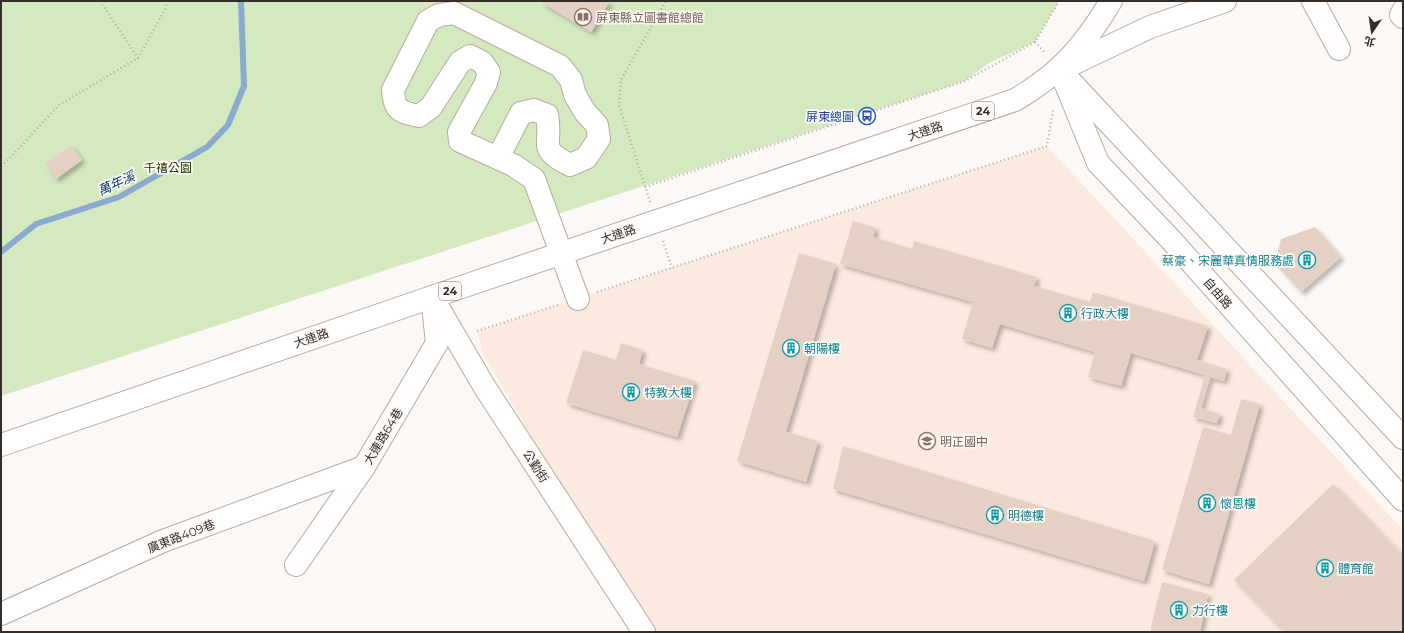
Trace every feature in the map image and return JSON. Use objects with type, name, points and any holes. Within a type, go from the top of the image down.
[{"type":"street","name":"24","points":[[1060,70],[1096,27],[1111,1]]},
{"type":"street","name":"大連路","points":[[1,445],[432,297],[1015,100],[1037,88],[1060,70],[1150,27],[1225,1]]},
{"type":"street","points":[[1313,1],[1339,49]]},
{"type":"street","points":[[1403,11],[1401,15],[1403,17]]},
{"type":"street","points":[[498,158],[521,113],[534,110],[547,115],[550,128],[546,145],[553,157],[570,165],[586,158],[599,138],[597,125],[585,112],[575,95],[571,80],[560,66],[454,13],[439,15],[428,21],[393,90],[394,103],[402,113],[419,116],[431,107],[460,62],[470,56],[482,62],[489,72],[486,83],[459,132],[460,141],[498,158],[534,179],[578,299]]},
{"type":"street","points":[[1060,70],[1401,431]]},
{"type":"street","name":"自由路","points":[[1060,70],[1098,164],[1173,242],[1403,500]]},
{"type":"street","name":"大連路64巷","points":[[296,565],[364,467],[437,344],[432,297]]},
{"type":"street","name":"公勤街","points":[[432,297],[484,386],[644,632]]},
{"type":"street","name":"廣東路409巷","points":[[1,614],[163,541],[364,467]]},
{"type":"path","points":[[100,1],[138,58]]},
{"type":"path","points":[[1,166],[59,105],[138,58],[166,8],[167,1]]},
{"type":"path","points":[[666,1],[621,80],[619,105],[672,268]]},
{"type":"path","points":[[645,187],[965,81],[1035,42],[1059,1]]},
{"type":"path","points":[[1035,42],[1060,70]]},
{"type":"path","points":[[471,328],[478,331],[1047,146],[1053,108]]},
{"type":"shaded area","name":"明正國中","points":[[1047,146],[1403,530],[1403,632],[651,632],[595,546],[482,352],[478,331]]},
{"type":"green space","name":"千禧公園","points":[[1,1],[1059,1],[1035,42],[989,63],[965,81],[1,396]]},
{"type":"building","name":"屏東縣立圖書館總館","points":[[539,1],[610,1],[591,32]]},
{"type":"building","points":[[71,145],[82,160],[56,179],[45,164]]},
{"type":"building","name":"行政大樓","points":[[853,221],[876,228],[873,237],[912,249],[914,241],[1037,277],[1034,286],[1090,302],[1093,292],[1208,326],[1197,360],[1227,369],[1224,381],[1210,377],[1201,408],[1220,414],[1217,423],[1193,417],[1205,375],[1131,353],[1121,386],[1088,377],[1095,352],[1000,324],[992,348],[962,339],[973,302],[840,264]]},
{"type":"building","name":"蔡豪、宋麗華真情服務處","points":[[1315,227],[1341,257],[1301,292],[1275,263],[1281,239]]},
{"type":"building","name":"朝陽樓","points":[[799,253],[836,264],[786,432],[818,441],[806,482],[737,461]]},
{"type":"building","name":"特教大樓","points":[[621,343],[643,350],[639,364],[695,381],[677,437],[566,403],[583,350],[616,360]]},
{"type":"building","name":"懷恩樓","points":[[1241,399],[1260,404],[1209,584],[1162,570],[1203,427],[1231,435]]},
{"type":"building","name":"明德樓","points":[[843,446],[1155,541],[1144,581],[833,489]]},
{"type":"building","name":"體育館","points":[[1333,484],[1403,556],[1403,632],[1285,632],[1234,580]]},
{"type":"building","name":"力行樓","points":[[1162,582],[1208,594],[1200,632],[1151,632],[1151,626]]},
{"type":"waterway","name":"萬年溪","points":[[1,252],[36,224],[119,197],[207,147],[228,125],[244,86],[241,1]]},
{"type":"place","name":"屏東縣立圖書館總館","points":[[583,17]]},
{"type":"place","name":"屏東總圖","points":[[867,116]]},
{"type":"place","name":"蔡豪、宋麗華真情服務處","points":[[1307,260]]},
{"type":"place","name":"行政大樓","points":[[1068,313]]},
{"type":"place","name":"朝陽樓","points":[[791,348]]},
{"type":"place","name":"特教大樓","points":[[631,392]]},
{"type":"place","name":"明正國中","points":[[927,441]]},
{"type":"place","name":"懷恩樓","points":[[1207,503]]},
{"type":"place","name":"明德樓","points":[[995,515]]},
{"type":"place","name":"體育館","points":[[1325,568]]},
{"type":"place","name":"力行樓","points":[[1179,610]]}]
